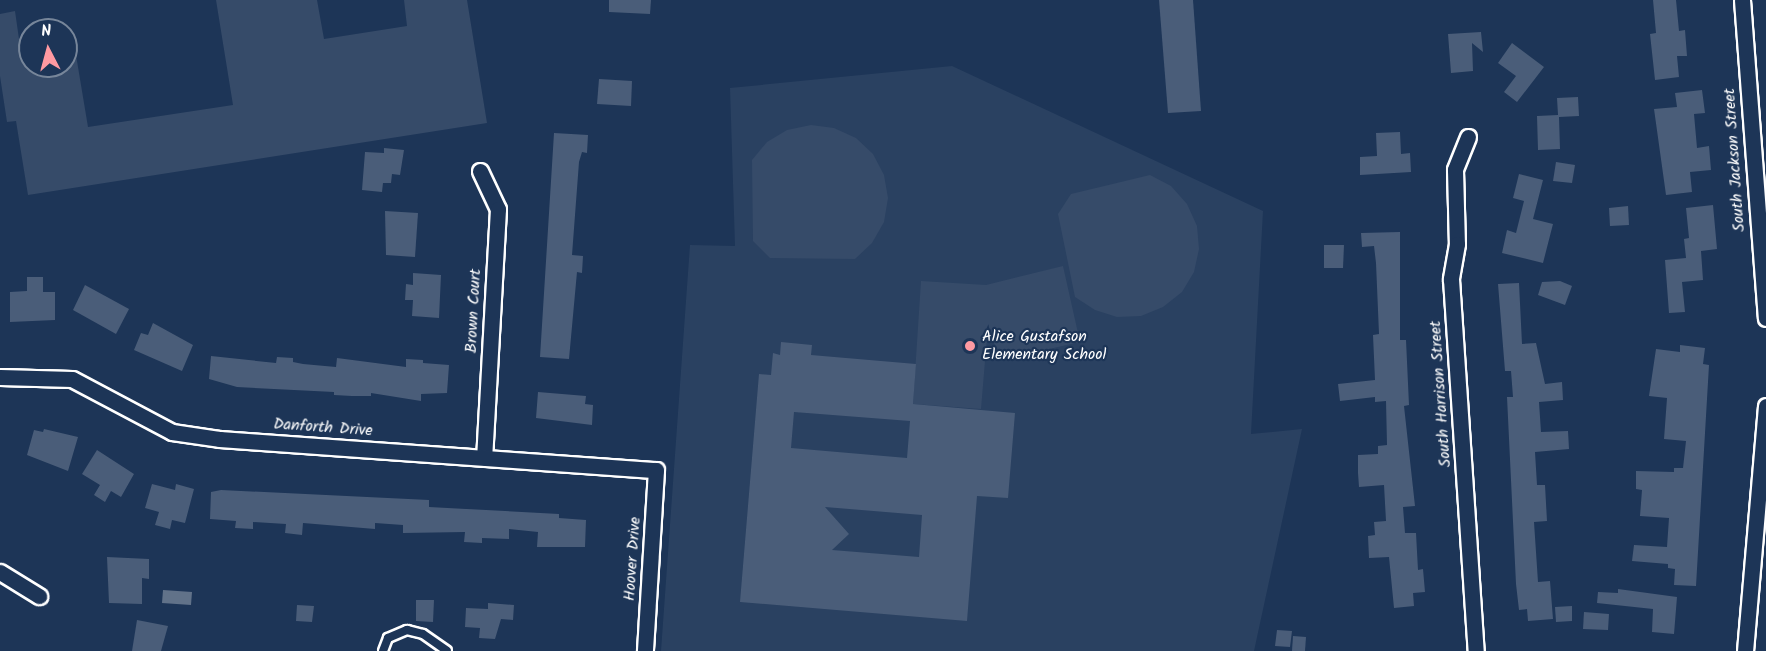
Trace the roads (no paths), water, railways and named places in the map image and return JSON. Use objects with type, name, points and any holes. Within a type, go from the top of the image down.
[{"type":"street","name":"South Jackson Street","points":[[1742,0],[1766,318]]},
{"type":"street","name":"South Harrison Street","points":[[1468,137],[1455,170],[1457,244],[1451,279],[1476,651]]},
{"type":"street","name":"Brown Court","points":[[480,171],[498,209],[484,458]]},
{"type":"street","name":"Danforth Drive","points":[[0,377],[72,379],[172,432],[220,439],[656,470]]},
{"type":"street","points":[[1745,651],[1766,406]]},
{"type":"street","name":"Hoover Drive","points":[[645,651],[656,470]]},
{"type":"street","points":[[0,572],[39,596]]},
{"type":"lane","points":[[383,651],[388,638],[407,630],[423,634],[447,651]]},
{"type":"place","name":"Alice Gustafson Elementary School","points":[[970,346]]}]
